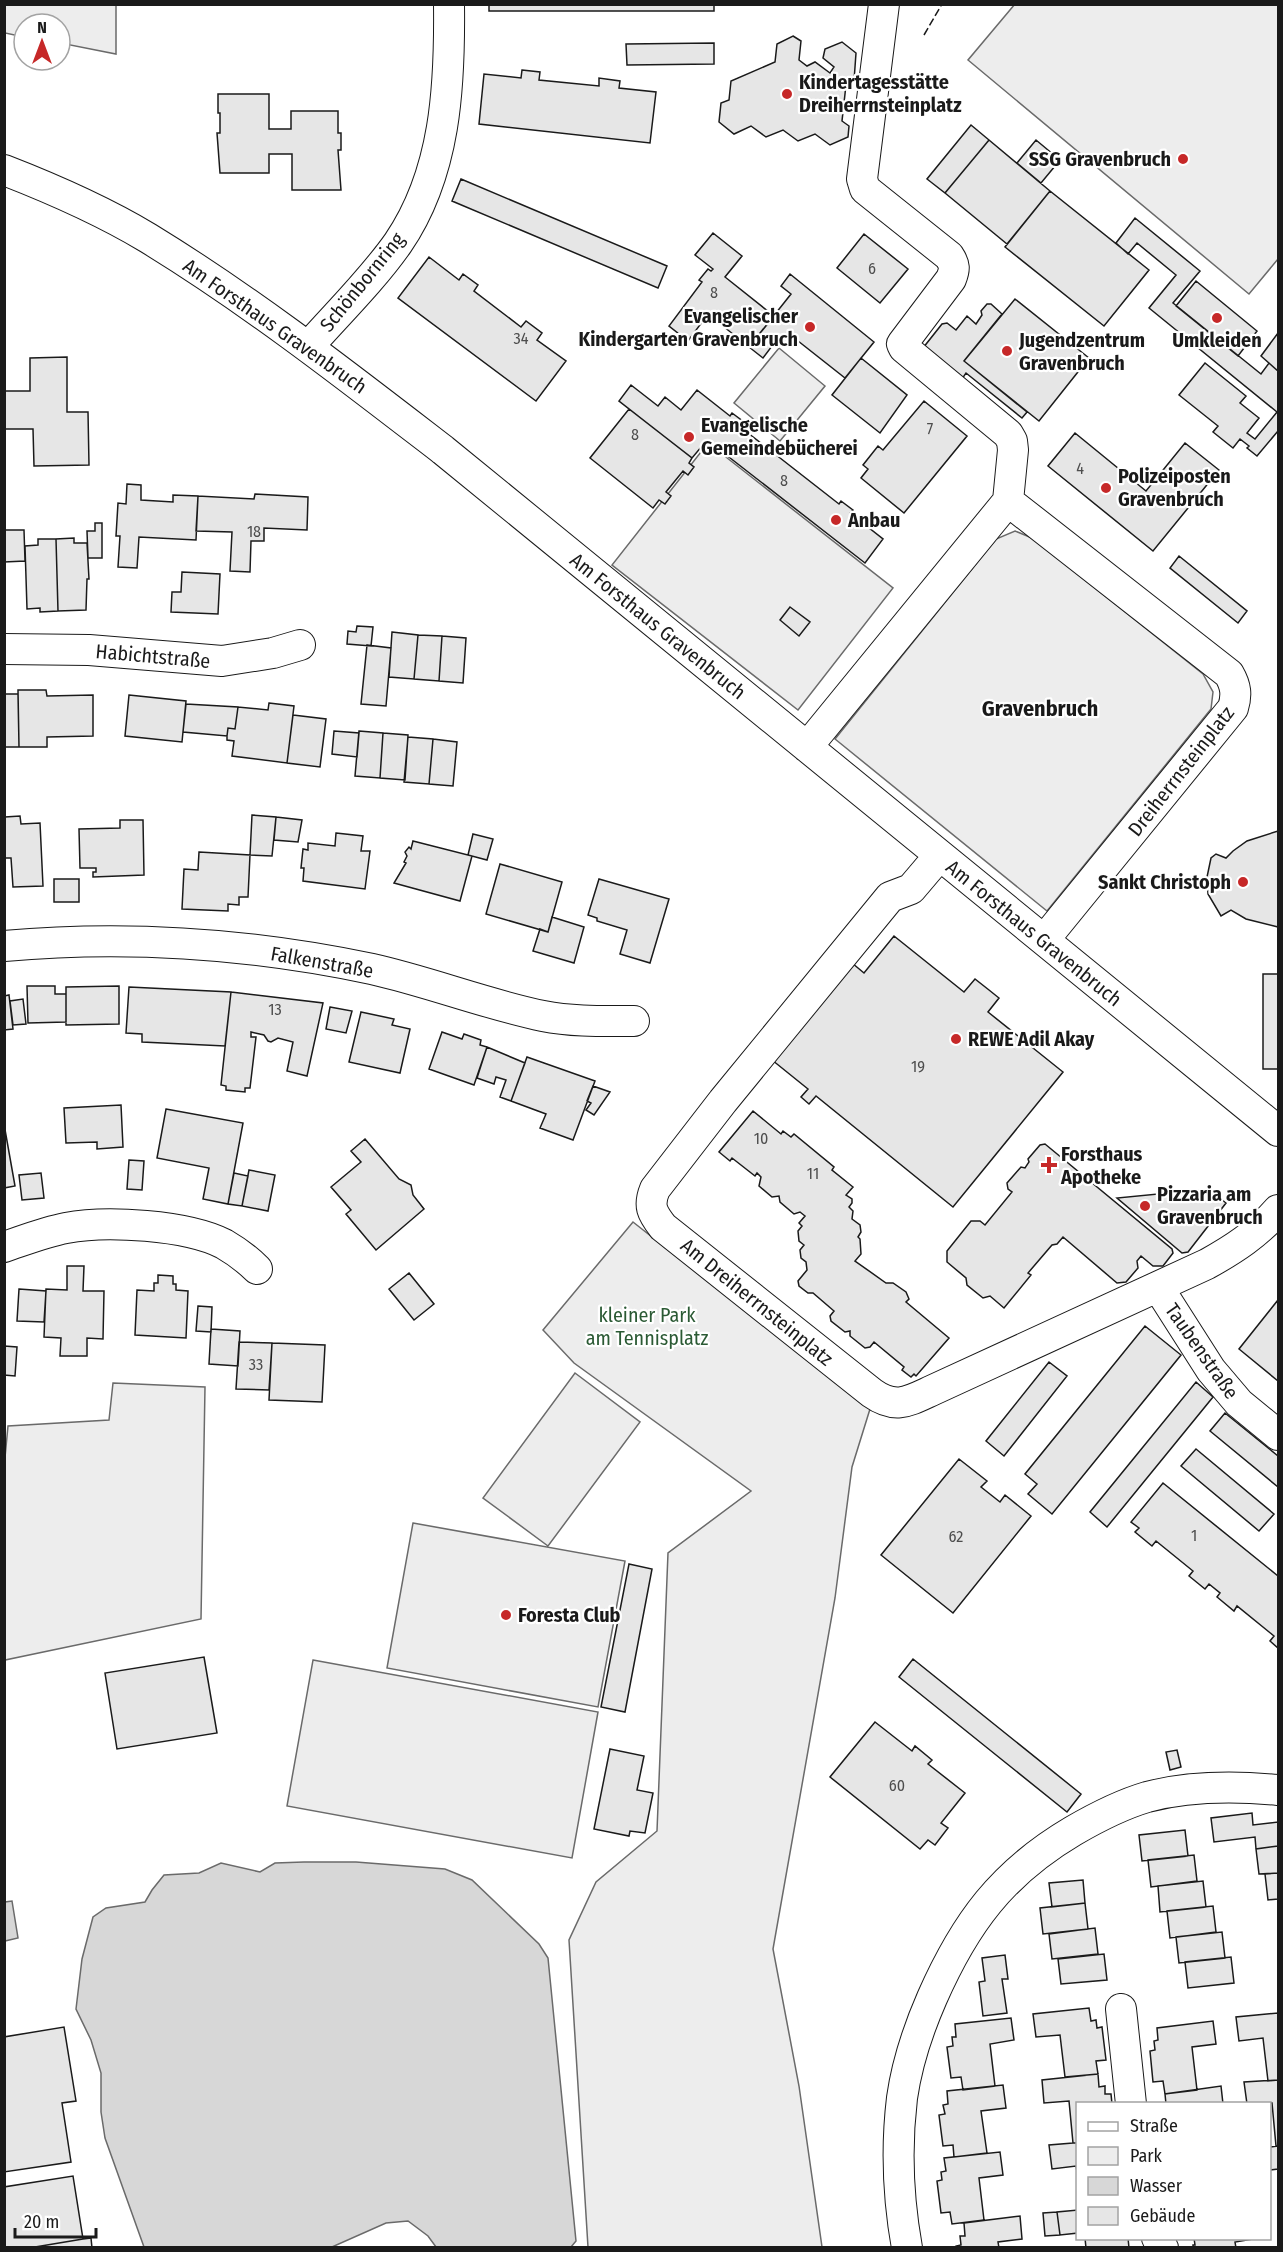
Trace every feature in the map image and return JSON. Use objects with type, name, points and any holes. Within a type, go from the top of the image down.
[{"type":"street","name":"Schönbornring","points":[[308,347],[398,243],[420,203],[443,123],[449,71],[449,4]]},
{"type":"street","points":[[807,747],[1008,501],[1013,450],[1008,434],[902,344],[951,279],[955,270],[954,263],[949,256],[865,189],[862,179],[884,4]]},
{"type":"street","name":"Am Forsthaus Gravenbruch","points":[[4,170],[55,190],[146,237],[308,347],[443,450],[1278,1131]]},
{"type":"street","name":"Dreiherrnsteinplatz","points":[[1008,501],[1229,674],[1235,684],[1236,698],[1233,708],[1044,940]]},
{"type":"street","name":"Habichtstraße","points":[[4,649],[89,650],[222,662],[300,645]]},
{"type":"street","name":"Am Dreiherrnsteinplatz","points":[[939,855],[911,889],[890,897],[723,1101],[655,1189],[650,1202],[652,1213],[663,1227],[872,1393],[883,1401],[893,1403],[909,1401],[1158,1287],[1239,1246],[1262,1228],[1278,1210]]},
{"type":"street","name":"Falkenstraße","points":[[4,946],[70,942],[133,943],[253,950],[371,969],[542,1016],[573,1020],[634,1021]]},
{"type":"street","points":[[4,1247],[68,1227],[110,1225],[146,1227],[202,1236],[223,1244],[257,1269]]},
{"type":"street","name":"Taubenstraße","points":[[1158,1287],[1211,1370],[1239,1403],[1278,1435]]},
{"type":"street","points":[[907,2247],[900,2192],[900,2128],[903,2096],[917,2033],[950,1957],[996,1891],[1027,1862],[1055,1841],[1114,1808],[1146,1798],[1189,1790],[1230,1788],[1278,1790]]},
{"type":"street","points":[[1121,2009],[1131,2102]]},
{"type":"green space","name":"SSG Gravenbruch","points":[[1015,4],[1276,4],[1278,6],[1278,259],[1249,294],[968,60]]},
{"type":"green space","points":[[4,5],[116,5],[116,54],[72,45],[72,12],[12,12],[12,34],[5,33]]},
{"type":"green space","points":[[779,348],[825,386],[780,441],[734,403]]},
{"type":"green space","points":[[708,443],[893,588],[798,710],[612,565]]},
{"type":"green space","points":[[1015,531],[1032,538],[1203,674],[1213,692],[1211,709],[1047,911],[835,739],[996,539]]},
{"type":"green space","name":"kleiner Park am Tennisplatz","points":[[633,1222],[870,1409],[852,1467],[835,1598],[773,1949],[799,2086],[822,2247],[588,2247],[569,1940],[596,1882],[657,1831],[668,1553],[751,1491],[574,1363],[543,1330]]},
{"type":"green space","points":[[575,1373],[640,1422],[548,1546],[483,1498]]},
{"type":"green space","points":[[113,1383],[205,1387],[201,1619],[5,1660],[4,1468],[8,1426],[109,1420]]},
{"type":"green space","name":"Foresta Club","points":[[413,1523],[625,1561],[598,1707],[387,1668]]},
{"type":"green space","points":[[313,1660],[598,1712],[572,1858],[287,1806]]},
{"type":"water","points":[[356,1862],[445,1869],[472,1880],[539,1944],[548,1958],[576,2241],[571,2247],[436,2247],[428,2236],[408,2221],[386,2223],[332,2247],[144,2247],[105,2138],[101,2112],[101,2073],[91,2040],[76,2009],[82,1959],[93,1917],[106,1908],[145,1902],[164,1875],[199,1873],[221,1863],[260,1872],[275,1863]]},
{"type":"water","points":[[12,1901],[18,1938],[5,1941],[5,1902]]},
{"type":"building","points":[[489,4],[714,4],[714,11],[489,11]]},
{"type":"building","points":[[793,36],[801,41],[799,60],[807,66],[815,62],[830,73],[834,67],[823,58],[825,49],[842,42],[856,53],[854,81],[846,85],[842,121],[849,126],[848,137],[830,145],[815,134],[798,141],[783,130],[766,137],[751,126],[734,134],[719,122],[721,103],[729,100],[731,81],[775,62],[777,44]]},
{"type":"building","points":[[714,43],[714,64],[627,65],[626,44]]},
{"type":"building","points":[[522,70],[540,72],[539,80],[599,86],[599,78],[620,81],[619,88],[656,92],[650,143],[479,124],[484,74],[521,78]]},
{"type":"building","points":[[218,94],[269,94],[269,129],[291,129],[291,111],[338,111],[338,133],[341,133],[341,150],[338,150],[341,190],[292,190],[292,154],[269,154],[269,173],[220,173],[217,133],[220,133]]},
{"type":"building","points":[[971,125],[989,140],[945,193],[927,179]]},
{"type":"building","points":[[989,140],[1050,191],[1007,244],[945,193]]},
{"type":"building","points":[[1036,140],[1060,160],[1041,183],[1017,163]]},
{"type":"building","points":[[461,179],[667,266],[658,288],[452,201]]},
{"type":"building","points":[[1050,191],[1149,270],[1104,326],[1005,247]]},
{"type":"building","points":[[1135,218],[1200,271],[1173,303],[1261,374],[1269,363],[1278,371],[1278,431],[1257,456],[1240,439],[1233,448],[1213,432],[1218,426],[1179,395],[1205,363],[1246,396],[1240,403],[1259,418],[1247,433],[1255,439],[1277,412],[1149,308],[1176,275],[1137,243],[1128,254],[1116,243]]},
{"type":"building","points":[[713,233],[742,256],[725,277],[774,316],[749,347],[708,314],[688,341],[669,326],[702,282],[699,280],[708,269],[711,271],[713,269],[695,255]]},
{"type":"building","points":[[864,234],[908,269],[880,303],[837,268]]},
{"type":"building","points":[[429,257],[459,280],[463,274],[478,285],[474,291],[521,327],[526,321],[542,333],[537,340],[566,361],[536,401],[398,298]]},
{"type":"building","name":"Evangelischer Kindergarten Gravenbruch","points":[[790,274],[874,342],[845,378],[793,337],[787,345],[778,338],[763,358],[749,347],[791,294],[781,286]]},
{"type":"building","name":"Umkleiden","points":[[1196,281],[1257,331],[1238,356],[1176,306]]},
{"type":"building","points":[[1015,299],[1089,358],[1039,421],[964,361]]},
{"type":"building","points":[[987,304],[991,304],[1002,314],[964,361],[1027,412],[1022,418],[966,373],[962,379],[923,348],[942,324],[947,323],[956,330],[967,316],[976,324],[982,315],[981,311]]},
{"type":"building","points":[[1278,333],[1278,371],[1261,356]]},
{"type":"building","points":[[67,357],[67,412],[88,412],[89,465],[34,466],[33,429],[4,429],[4,391],[30,391],[30,358]]},
{"type":"building","points":[[861,358],[907,395],[880,433],[832,395]]},
{"type":"building","points":[[631,385],[658,406],[665,397],[681,410],[697,390],[730,416],[732,413],[752,428],[748,433],[839,504],[841,501],[853,510],[850,513],[883,539],[865,563],[707,440],[692,458],[619,401]]},
{"type":"building","points":[[924,401],[967,436],[904,513],[861,478],[868,469],[863,465],[878,446],[883,450]]},
{"type":"building","points":[[629,409],[692,458],[689,463],[694,467],[688,475],[683,471],[666,492],[671,496],[665,504],[659,500],[653,508],[590,458]]},
{"type":"building","points":[[1075,433],[1146,491],[1185,443],[1219,470],[1153,551],[1048,466]]},
{"type":"building","points":[[127,484],[141,485],[141,500],[173,502],[173,495],[198,496],[196,540],[139,537],[137,568],[118,567],[120,536],[116,536],[118,503],[126,504]]},
{"type":"building","points":[[255,494],[308,497],[307,530],[264,528],[264,541],[251,541],[250,572],[230,571],[232,532],[196,531],[198,496],[254,499]]},
{"type":"building","points":[[95,523],[102,523],[102,558],[88,558],[87,531],[95,531]]},
{"type":"building","points":[[4,530],[24,530],[25,561],[4,562]]},
{"type":"building","points":[[74,538],[74,543],[87,543],[89,579],[87,579],[86,610],[58,611],[56,539]]},
{"type":"building","points":[[38,539],[56,539],[58,611],[40,612],[40,608],[27,609],[25,546],[38,545]]},
{"type":"building","points":[[1179,556],[1247,611],[1238,623],[1170,568]]},
{"type":"building","points":[[182,572],[220,574],[218,614],[171,612],[172,592],[181,592]]},
{"type":"building","points":[[790,607],[810,622],[799,636],[780,620]]},
{"type":"building","points":[[357,626],[373,627],[371,646],[347,644],[348,631],[356,632]]},
{"type":"building","points":[[392,632],[418,635],[414,679],[389,677]]},
{"type":"building","points":[[418,635],[442,636],[439,681],[414,679]]},
{"type":"building","points":[[442,636],[466,638],[463,683],[439,681]]},
{"type":"building","points":[[367,645],[391,648],[386,706],[361,704]]},
{"type":"building","points":[[18,690],[46,690],[47,696],[93,695],[93,736],[47,737],[47,747],[19,747]]},
{"type":"building","points":[[4,694],[18,694],[19,747],[4,747]]},
{"type":"building","points":[[129,695],[186,701],[182,742],[125,736]]},
{"type":"building","points":[[269,703],[294,706],[287,763],[232,756],[234,741],[227,740],[227,736],[228,728],[235,729],[238,707],[268,710]]},
{"type":"building","points":[[186,704],[238,707],[235,729],[228,728],[227,736],[183,732]]},
{"type":"building","points":[[293,715],[326,719],[320,767],[287,763]]},
{"type":"building","points":[[334,731],[359,733],[357,757],[332,754]]},
{"type":"building","points":[[359,731],[383,733],[380,778],[355,776]]},
{"type":"building","points":[[383,733],[408,735],[405,780],[380,778]]},
{"type":"building","points":[[408,737],[433,739],[429,784],[404,782]]},
{"type":"building","points":[[433,739],[457,742],[453,786],[429,784]]},
{"type":"building","points":[[252,815],[276,817],[272,856],[250,855]]},
{"type":"building","points":[[20,816],[21,824],[40,823],[43,886],[13,887],[11,858],[4,858],[5,817]]},
{"type":"building","points":[[276,817],[302,820],[298,842],[274,840]]},
{"type":"building","points":[[120,820],[143,820],[144,875],[93,877],[96,868],[80,868],[79,829],[120,828]]},
{"type":"building","name":"Sankt Christoph","points":[[1278,831],[1278,927],[1246,919],[1231,910],[1221,916],[1208,894],[1207,877],[1211,858],[1216,854],[1226,858],[1247,841]]},
{"type":"building","points":[[336,833],[363,836],[361,851],[370,851],[365,889],[303,881],[304,868],[301,868],[303,849],[308,850],[308,843],[335,846]]},
{"type":"building","points":[[473,834],[493,839],[487,860],[468,855]]},
{"type":"building","points":[[413,841],[472,856],[460,901],[394,883],[406,863],[404,862],[407,856],[405,852],[409,847],[411,849]]},
{"type":"building","points":[[199,852],[250,855],[248,897],[239,897],[239,905],[228,904],[228,911],[182,909],[184,869],[198,870]]},
{"type":"building","points":[[500,864],[562,882],[548,932],[486,914]]},
{"type":"building","points":[[54,879],[79,879],[79,902],[54,902]]},
{"type":"building","points":[[599,879],[669,899],[650,963],[620,954],[627,930],[597,921],[597,918],[588,915]]},
{"type":"building","points":[[552,917],[584,927],[574,963],[533,951],[540,929],[548,932]]},
{"type":"building","points":[[894,936],[964,992],[975,979],[999,998],[988,1012],[1063,1072],[953,1207],[816,1096],[809,1104],[801,1097],[808,1089],[772,1060],[852,963],[864,973]]},
{"type":"building","points":[[1263,974],[1278,974],[1278,1069],[1263,1069]]},
{"type":"building","points":[[27,986],[55,986],[55,994],[66,994],[66,1022],[28,1023]]},
{"type":"building","points":[[119,986],[119,1024],[66,1025],[66,987]]},
{"type":"building","points":[[129,987],[231,992],[225,1046],[142,1042],[142,1034],[126,1033]]},
{"type":"building","points":[[231,992],[323,1003],[307,1076],[287,1071],[293,1042],[278,1038],[271,1042],[264,1035],[251,1032],[251,1037],[256,1037],[250,1088],[245,1088],[245,1092],[226,1090],[226,1086],[221,1085]]},
{"type":"building","points":[[9,995],[13,1029],[4,1030],[4,996]]},
{"type":"building","points":[[23,999],[26,1024],[13,1025],[10,1001]]},
{"type":"building","points":[[330,1007],[352,1011],[346,1033],[326,1029]]},
{"type":"building","points":[[361,1012],[394,1019],[392,1025],[410,1029],[400,1073],[349,1062]]},
{"type":"building","points":[[442,1032],[462,1039],[464,1034],[481,1040],[480,1045],[487,1047],[474,1085],[429,1069]]},
{"type":"building","points":[[487,1047],[525,1063],[511,1101],[500,1097],[506,1080],[496,1077],[494,1084],[477,1078]]},
{"type":"building","points":[[527,1057],[595,1081],[573,1140],[540,1128],[546,1114],[511,1101]]},
{"type":"building","points":[[593,1086],[610,1092],[594,1115],[586,1110],[591,1103],[587,1101]]},
{"type":"building","points":[[121,1105],[123,1147],[97,1149],[97,1142],[66,1143],[64,1108]]},
{"type":"building","points":[[166,1109],[243,1123],[228,1204],[203,1199],[209,1168],[157,1158]]},
{"type":"building","points":[[753,1111],[781,1134],[783,1131],[791,1137],[794,1134],[834,1167],[832,1170],[853,1187],[846,1195],[852,1199],[849,1207],[853,1211],[852,1219],[860,1225],[861,1232],[858,1237],[861,1254],[855,1261],[886,1283],[893,1283],[906,1292],[909,1299],[906,1302],[949,1338],[916,1376],[914,1374],[911,1377],[902,1370],[904,1367],[874,1342],[870,1347],[865,1348],[850,1336],[850,1331],[845,1332],[831,1321],[830,1316],[834,1311],[813,1293],[808,1293],[799,1286],[798,1281],[807,1270],[806,1262],[801,1258],[800,1250],[804,1245],[799,1241],[798,1231],[802,1226],[799,1223],[805,1216],[800,1212],[794,1214],[780,1202],[779,1196],[772,1197],[759,1186],[761,1177],[757,1173],[755,1176],[732,1158],[730,1161],[719,1152]]},
{"type":"building","points":[[4,1124],[15,1186],[4,1188]]},
{"type":"building","points":[[365,1139],[399,1179],[411,1185],[413,1195],[424,1209],[376,1250],[346,1214],[351,1210],[331,1187],[361,1162],[351,1151]]},
{"type":"building","points":[[1045,1144],[1172,1249],[1173,1253],[1163,1266],[1153,1266],[1141,1256],[1137,1261],[1138,1268],[1126,1282],[1117,1283],[1063,1237],[1057,1244],[1052,1245],[1028,1273],[1031,1275],[1004,1308],[990,1296],[983,1298],[967,1285],[966,1278],[947,1262],[947,1251],[971,1221],[980,1221],[985,1225],[1012,1192],[1008,1189],[1007,1183],[1021,1167],[1025,1168],[1029,1162],[1028,1159],[1040,1145]]},
{"type":"building","points":[[129,1160],[144,1161],[142,1190],[127,1189]]},
{"type":"building","points":[[249,1170],[275,1175],[268,1211],[242,1206]]},
{"type":"building","points":[[41,1173],[44,1198],[22,1200],[19,1175]]},
{"type":"building","points":[[234,1173],[248,1176],[242,1206],[228,1204]]},
{"type":"building","points":[[1209,1189],[1226,1203],[1188,1252],[1182,1253],[1117,1198]]},
{"type":"building","points":[[67,1266],[84,1266],[83,1291],[104,1291],[103,1339],[87,1338],[87,1356],[60,1356],[61,1338],[44,1337],[46,1289],[67,1290]]},
{"type":"building","points":[[409,1273],[434,1304],[414,1320],[389,1289]]},
{"type":"building","points":[[158,1275],[173,1276],[176,1290],[188,1291],[186,1338],[135,1335],[137,1290],[154,1291],[154,1283],[158,1283]]},
{"type":"building","points":[[19,1289],[46,1291],[44,1322],[17,1321]]},
{"type":"building","points":[[1278,1300],[1278,1381],[1239,1349]]},
{"type":"building","points":[[198,1306],[212,1307],[211,1332],[196,1331]]},
{"type":"building","points":[[1145,1326],[1181,1355],[1052,1514],[1028,1494],[1037,1484],[1025,1474]]},
{"type":"building","points":[[211,1329],[240,1331],[238,1366],[209,1364]]},
{"type":"building","points":[[239,1342],[272,1343],[269,1390],[236,1389]]},
{"type":"building","points":[[272,1343],[325,1345],[322,1402],[269,1400]]},
{"type":"building","points":[[4,1346],[17,1347],[15,1376],[4,1375]]},
{"type":"building","points":[[1049,1362],[1067,1376],[1004,1456],[986,1441]]},
{"type":"building","points":[[1196,1382],[1213,1397],[1107,1527],[1090,1512]]},
{"type":"building","points":[[1225,1413],[1278,1456],[1278,1487],[1210,1431]]},
{"type":"building","points":[[1196,1449],[1274,1514],[1259,1531],[1181,1466]]},
{"type":"building","points":[[959,1459],[987,1481],[981,1487],[1000,1502],[1005,1495],[1031,1516],[953,1613],[881,1555]]},
{"type":"building","points":[[1163,1483],[1278,1576],[1278,1648],[1270,1641],[1274,1636],[1237,1606],[1234,1611],[1217,1597],[1220,1593],[1209,1584],[1205,1589],[1189,1576],[1193,1571],[1156,1541],[1152,1546],[1135,1532],[1139,1528],[1131,1522]]},
{"type":"building","points":[[629,1564],[652,1569],[625,1712],[601,1707]]},
{"type":"building","points":[[204,1657],[217,1733],[117,1749],[105,1673]]},
{"type":"building","points":[[913,1659],[1081,1794],[1067,1812],[899,1677]]},
{"type":"building","points":[[875,1722],[912,1751],[915,1746],[932,1760],[928,1764],[965,1793],[941,1823],[948,1828],[935,1845],[928,1840],[920,1849],[830,1777]]},
{"type":"building","points":[[610,1749],[644,1756],[637,1790],[653,1793],[645,1833],[630,1831],[629,1836],[594,1829]]},
{"type":"building","points":[[1177,1750],[1181,1767],[1170,1770],[1166,1752]]},
{"type":"building","points":[[1252,1813],[1253,1825],[1278,1822],[1278,1846],[1256,1849],[1255,1837],[1214,1842],[1211,1818]]},
{"type":"building","points":[[1185,1830],[1188,1856],[1142,1861],[1139,1835]]},
{"type":"building","points":[[1278,1846],[1278,1873],[1259,1874],[1256,1849]]},
{"type":"building","points":[[1194,1855],[1197,1881],[1151,1887],[1148,1860]]},
{"type":"building","points":[[1278,1873],[1278,1899],[1268,1900],[1265,1874]]},
{"type":"building","points":[[1083,1880],[1085,1903],[1052,1907],[1049,1883]]},
{"type":"building","points":[[1203,1881],[1206,1907],[1160,1912],[1158,1886]]},
{"type":"building","points":[[1085,1903],[1088,1929],[1043,1934],[1040,1908]]},
{"type":"building","points":[[1213,1906],[1216,1932],[1170,1938],[1167,1911]]},
{"type":"building","points":[[1095,1928],[1098,1954],[1052,1959],[1049,1934]]},
{"type":"building","points":[[1222,1932],[1225,1958],[1179,1963],[1176,1937]]},
{"type":"building","points":[[1104,1954],[1107,1980],[1061,1984],[1058,1959]]},
{"type":"building","points":[[1005,1955],[1008,1979],[1002,1979],[1007,2013],[983,2016],[979,1982],[985,1981],[982,1958]]},
{"type":"building","points":[[1231,1957],[1234,1983],[1188,1988],[1185,1962]]},
{"type":"building","points":[[1089,2008],[1091,2021],[1096,2020],[1097,2028],[1102,2027],[1106,2060],[1096,2061],[1098,2074],[1065,2077],[1060,2035],[1036,2037],[1033,2014]]},
{"type":"building","points":[[1278,2013],[1278,2080],[1268,2081],[1263,2038],[1239,2041],[1236,2017]]},
{"type":"building","points":[[1011,2018],[1014,2040],[990,2044],[995,2086],[963,2090],[961,2077],[951,2078],[947,2047],[953,2046],[952,2037],[956,2037],[955,2024]]},
{"type":"building","points":[[1213,2021],[1216,2044],[1192,2047],[1197,2090],[1165,2094],[1163,2081],[1153,2082],[1150,2051],[1155,2050],[1154,2041],[1158,2040],[1157,2028]]},
{"type":"building","points":[[64,2027],[76,2101],[62,2103],[71,2162],[4,2172],[4,2037]]},
{"type":"building","points":[[1098,2074],[1099,2087],[1105,2086],[1105,2094],[1111,2094],[1112,2102],[1076,2102],[1076,2143],[1073,2143],[1069,2101],[1044,2103],[1042,2080]]},
{"type":"building","points":[[1278,2080],[1278,2146],[1276,2146],[1272,2103],[1247,2102],[1244,2082]]},
{"type":"building","points":[[1003,2085],[1006,2108],[981,2111],[987,2153],[954,2157],[953,2145],[943,2146],[939,2115],[945,2114],[943,2105],[948,2104],[947,2091]]},
{"type":"building","points":[[1221,2086],[1223,2102],[1166,2102],[1165,2094]]},
{"type":"building","points":[[1076,2143],[1076,2166],[1052,2169],[1049,2145]]},
{"type":"building","points":[[1278,2146],[1278,2169],[1271,2170],[1271,2147]]},
{"type":"building","points":[[1000,2152],[1003,2175],[979,2178],[984,2220],[952,2224],[950,2212],[941,2213],[937,2181],[942,2180],[941,2172],[946,2171],[944,2158]]},
{"type":"building","points":[[73,2176],[83,2239],[29,2248],[4,2248],[4,2187]]},
{"type":"building","points":[[1076,2210],[1076,2233],[1060,2235],[1057,2212]]},
{"type":"building","points":[[1057,2212],[1060,2235],[1045,2236],[1043,2213]]},
{"type":"building","points":[[1020,2216],[1022,2239],[998,2242],[999,2248],[956,2248],[961,2245],[960,2236],[965,2236],[964,2223]]},
{"type":"building","points":[[91,2238],[92,2248],[29,2248],[83,2239]]},
{"type":"building","points":[[1085,2240],[1128,2240],[1129,2248],[1086,2248]]},
{"type":"building","points":[[1194,2240],[1247,2240],[1235,2242],[1236,2248],[1193,2248]]},
{"type":"fence","points":[[924,35],[942,4]]},
{"type":"place","name":"Kindertagesstätte Dreiherrnsteinplatz","points":[[787,94]]},
{"type":"place","name":"SSG Gravenbruch","points":[[1183,159]]},
{"type":"place","name":"Umkleiden","points":[[1217,318]]},
{"type":"place","name":"Evangelischer Kindergarten Gravenbruch","points":[[810,327]]},
{"type":"place","name":"Jugendzentrum Gravenbruch","points":[[1007,351]]},
{"type":"place","name":"Evangelische Gemeindebücherei","points":[[689,437]]},
{"type":"place","name":"Polizeiposten Gravenbruch","points":[[1106,488]]},
{"type":"place","name":"Anbau","points":[[836,520]]},
{"type":"place","name":"Sankt Christoph","points":[[1243,882]]},
{"type":"place","name":"REWE Adil Akay","points":[[956,1039]]},
{"type":"place","name":"Forsthaus Apotheke","points":[[1049,1165]]},
{"type":"place","name":"Pizzaria am Gravenbruch","points":[[1145,1206]]},
{"type":"place","name":"Foresta Club","points":[[506,1615]]},
{"type":"district","name":"Gravenbruch","points":[[1040,708]]}]
